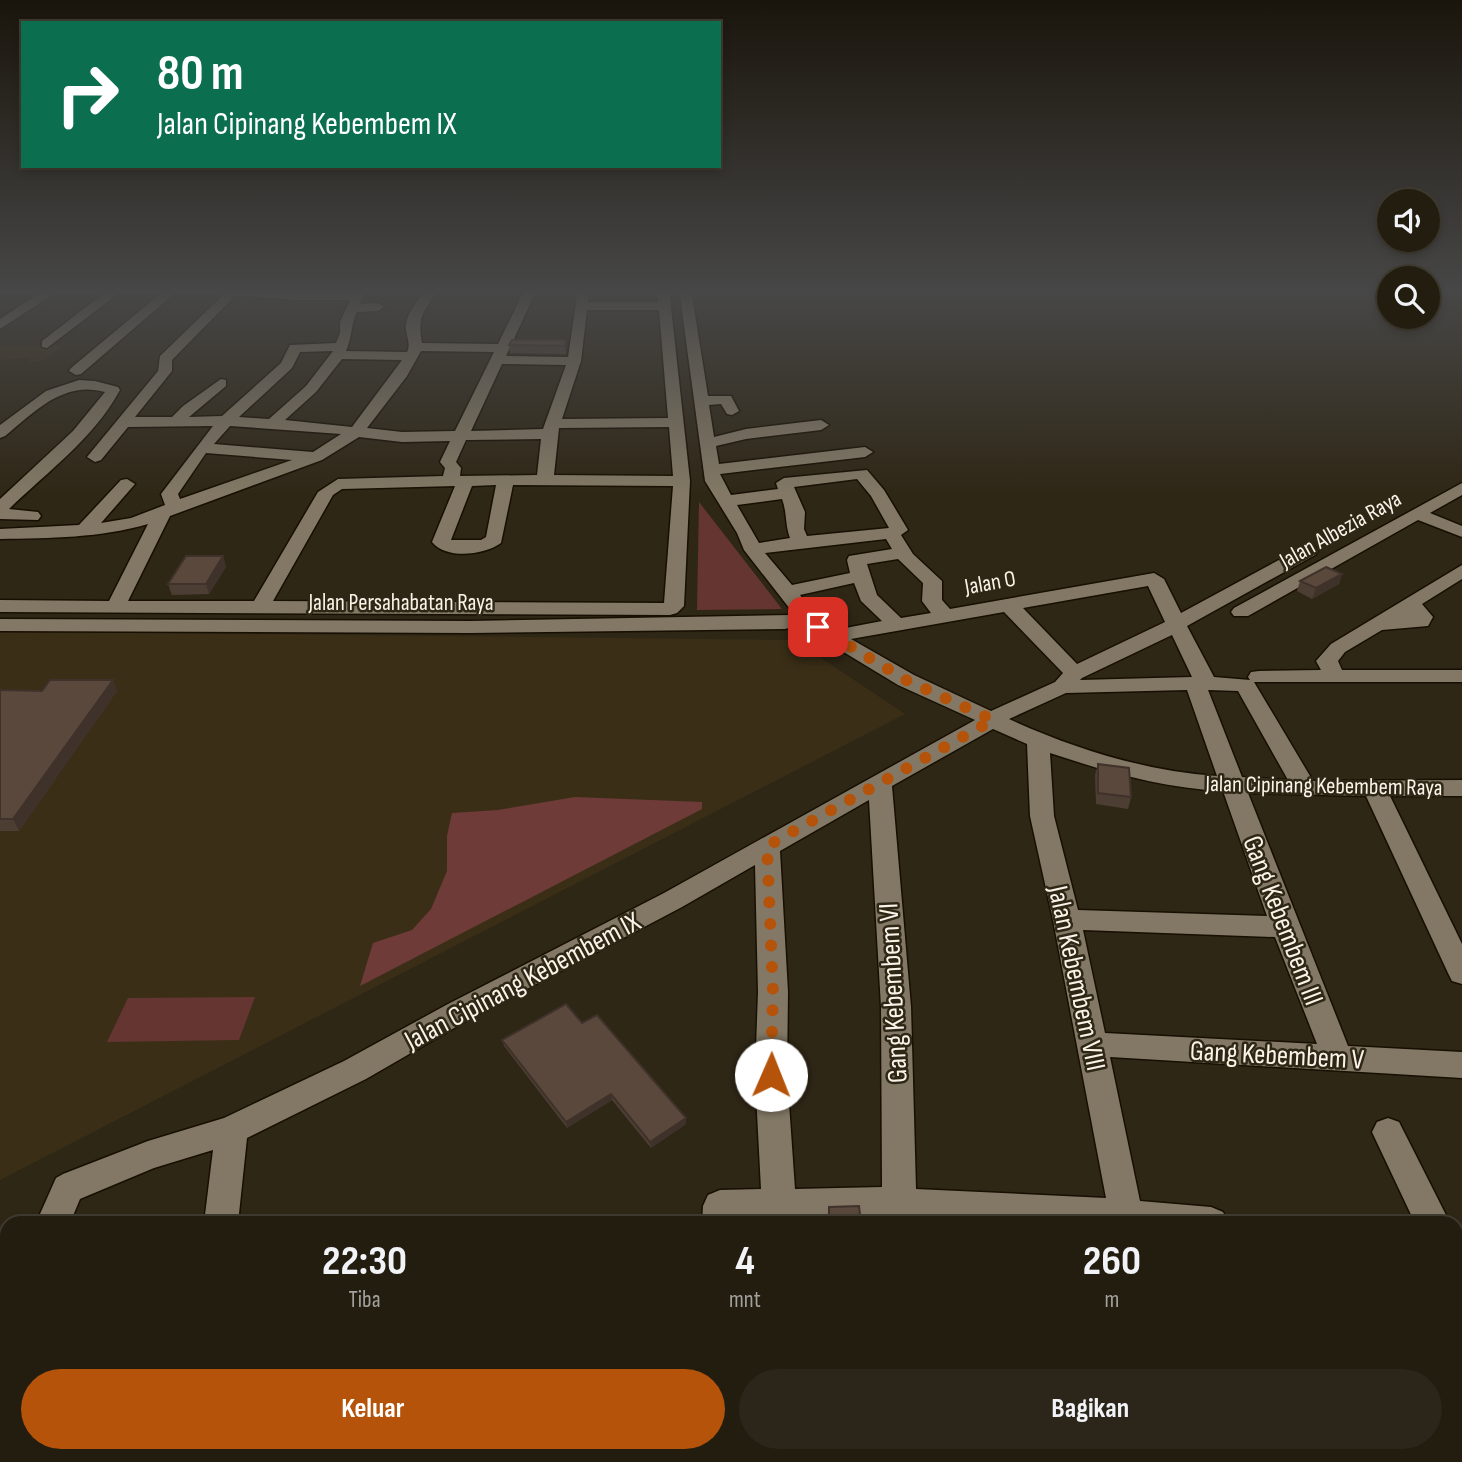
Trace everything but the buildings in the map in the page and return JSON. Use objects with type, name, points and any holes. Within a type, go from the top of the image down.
[{"type":"street","points":[[0,433],[44,395],[73,378],[96,357]]},
{"type":"street","points":[[116,606],[169,511],[169,494],[202,448],[226,421],[287,365],[291,357]]},
{"type":"street","points":[[272,424],[310,389],[335,357]]},
{"type":"street","points":[[0,534],[85,530],[169,511],[316,457],[357,431],[402,373],[410,357]]},
{"type":"street","points":[[500,357],[448,462],[459,481],[441,541],[450,548],[486,545],[495,539],[505,480]]},
{"type":"street","points":[[554,357],[574,361]]},
{"type":"street","points":[[545,481],[551,429],[573,357]]},
{"type":"street","points":[[260,607],[331,487],[349,482],[682,481],[671,357]]},
{"type":"street","points":[[695,357],[716,486],[753,550],[800,608],[801,618]]},
{"type":"street","points":[[94,457],[165,371],[165,359]]},
{"type":"street","points":[[0,508],[109,401],[113,390],[73,378]]},
{"type":"street","points":[[176,422],[188,408],[221,383]]},
{"type":"street","points":[[701,401],[726,399],[732,411]]},
{"type":"street","points":[[124,422],[226,421],[357,431],[382,436],[460,437],[675,422]]},
{"type":"street","points":[[707,444],[746,434],[821,425]]},
{"type":"street","points":[[202,448],[316,457]]},
{"type":"street","points":[[712,470],[864,452]]},
{"type":"street","points":[[753,550],[800,541],[899,530],[878,494],[861,474],[787,482],[784,483],[786,493],[796,512],[795,529],[800,541]]},
{"type":"street","name":"Jalan Persahabatan Raya","points":[[0,625],[472,618],[654,610],[674,606],[682,481]]},
{"type":"street","points":[[211,483],[236,488]]},
{"type":"street","points":[[85,530],[127,484]]},
{"type":"street","name":"Jalan Albezia Raya","points":[[1241,611],[1462,488]]},
{"type":"street","points":[[726,501],[786,493]]},
{"type":"street","points":[[0,514],[32,516]]},
{"type":"street","points":[[1418,514],[1462,531]]},
{"type":"street","points":[[891,533],[903,553],[932,581],[932,601],[943,614]]},
{"type":"street","name":"Jalan Cipinang Kebembem IX","points":[[56,1216],[68,1189],[75,1185],[148,1155],[232,1130],[355,1070],[457,1012],[673,900],[1026,701],[1143,642],[1309,551]]},
{"type":"street","points":[[895,623],[867,597],[856,560],[903,553]]},
{"type":"street","points":[[787,592],[861,576]]},
{"type":"street","points":[[1334,676],[1327,661],[1330,654],[1459,576]]},
{"type":"street","name":"Gang Kebembem III","points":[[1154,579],[1200,683],[1231,784],[1337,1056]]},
{"type":"street","name":"Jalan O","points":[[834,636],[943,614],[1154,579]]},
{"type":"street","points":[[1008,604],[1069,680],[1245,685],[1305,789]]},
{"type":"street","name":"Jalan Persahabatan Raya","points":[[0,606],[260,607],[472,618],[785,623],[801,618]]},
{"type":"street","name":"Jalan Cipinang Kebembem Raya","points":[[801,618],[906,680],[1038,741],[1123,769],[1195,782],[1305,789],[1462,788]]},
{"type":"street","points":[[1259,677],[1462,676]]},
{"type":"street","name":"Jalan Kebembem VIII","points":[[1038,741],[1042,816],[1067,920],[1126,1215]]},
{"type":"street","name":"Gang Kebembem VI","points":[[880,783],[895,1007],[882,1210]]},
{"type":"street","points":[[1375,790],[1462,973]]},
{"type":"street","points":[[767,846],[773,992],[771,1075],[779,1203]]},
{"type":"street","points":[[1067,920],[1285,927]]},
{"type":"street","name":"Gang Kebembem V","points":[[1091,1044],[1462,1065]]},
{"type":"street","points":[[222,1216],[232,1130]]},
{"type":"street","points":[[1388,1132],[1430,1216]]},
{"type":"street","points":[[719,1216],[720,1206],[779,1203],[882,1210],[1133,1216]]},
{"type":"shaded area","points":[[0,357],[48,357],[43,361],[27,362],[30,358],[0,360]]},
{"type":"shaded area","points":[[699,502],[782,609],[697,610]]},
{"type":"shaded area","points":[[0,631],[794,640],[905,714],[0,1180]]},
{"type":"shaded area","points":[[575,797],[702,802],[702,809],[360,986],[373,943],[412,930],[431,909],[447,871],[447,836],[452,813],[498,810]]},
{"type":"shaded area","points":[[255,997],[239,1040],[107,1042],[128,998]]},
{"type":"route","points":[[771,1075],[773,992],[767,846],[993,720],[906,680],[818,627]]}]
